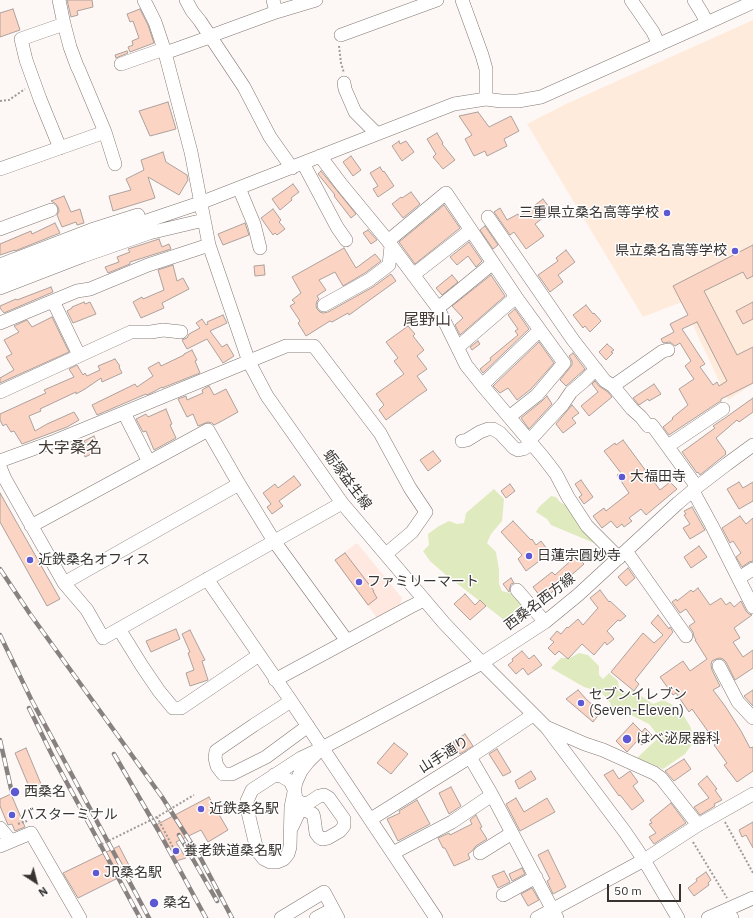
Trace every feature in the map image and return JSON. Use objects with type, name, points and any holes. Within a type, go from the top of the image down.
[{"type":"street","points":[[59,0],[76,66],[104,132],[115,164]]},
{"type":"street","name":"蛎塚益生線","points":[[144,0],[155,22],[165,51],[191,152],[209,245],[249,362],[267,396],[342,503],[444,623],[547,728]]},
{"type":"street","points":[[186,0],[244,87],[270,137],[297,166],[346,240]]},
{"type":"street","points":[[121,64],[210,37],[275,6],[316,0]]},
{"type":"street","points":[[341,35],[437,0]]},
{"type":"street","points":[[462,0],[486,69],[486,99]]},
{"type":"street","points":[[631,0],[653,32],[659,45]]},
{"type":"street","points":[[694,0],[707,24]]},
{"type":"street","points":[[0,265],[91,230],[239,188],[454,104],[486,99],[518,101],[541,97],[707,24],[753,2]]},
{"type":"street","points":[[60,148],[26,60],[21,39],[64,24]]},
{"type":"street","points":[[344,83],[345,89],[356,112],[377,134]]},
{"type":"street","points":[[0,168],[104,132]]},
{"type":"street","points":[[320,156],[414,275],[438,308],[466,365],[556,474],[568,497],[587,526],[623,555],[686,636]]},
{"type":"street","points":[[239,188],[254,224],[260,248]]},
{"type":"street","points":[[324,305],[369,280],[389,265],[389,244],[446,193],[516,297],[564,363],[537,395],[509,417]]},
{"type":"street","points":[[0,277],[51,256],[200,200]]},
{"type":"street","points":[[0,229],[51,210]]},
{"type":"street","points":[[488,217],[573,340],[605,381],[613,386],[648,426],[652,425],[668,446],[695,489],[753,607]]},
{"type":"street","points":[[0,288],[83,256],[149,233],[204,220]]},
{"type":"street","points":[[414,275],[470,230]]},
{"type":"street","points":[[0,323],[77,291],[90,289],[161,260],[209,245]]},
{"type":"street","points":[[438,308],[494,263]]},
{"type":"street","points":[[458,347],[516,297]]},
{"type":"street","points":[[53,301],[79,355]]},
{"type":"street","points":[[0,392],[131,332],[151,332],[163,330],[181,332]]},
{"type":"street","points":[[482,385],[540,330]]},
{"type":"street","points":[[0,461],[55,441],[286,346],[314,346],[380,433],[410,488],[426,512],[412,532],[386,554]]},
{"type":"street","points":[[613,386],[663,351],[668,350]]},
{"type":"street","points":[[462,441],[467,440],[480,432],[493,429],[500,433],[514,448],[518,450],[523,449],[531,442],[563,404],[571,392],[596,369]]},
{"type":"street","points":[[668,446],[723,408]]},
{"type":"street","points":[[124,413],[149,462]]},
{"type":"street","points":[[31,526],[208,430],[274,541],[347,640]]},
{"type":"street","name":"西桑名西方線","points":[[322,748],[482,663],[545,622],[623,555],[678,503],[753,445]]},
{"type":"street","points":[[0,467],[5,479],[64,583],[87,610],[103,638],[342,503]]},
{"type":"street","points":[[64,583],[239,484]]},
{"type":"street","points":[[739,578],[753,569]]},
{"type":"street","points":[[207,579],[308,726],[436,918]]},
{"type":"street","points":[[517,590],[545,622]]},
{"type":"street","points":[[275,680],[410,606],[424,600]]},
{"type":"street","points":[[120,629],[142,666],[173,708],[181,708],[259,655]]},
{"type":"street","points":[[719,666],[738,702],[753,718]]},
{"type":"street","points":[[291,701],[216,751],[215,758],[217,766],[223,774],[232,774],[266,756],[308,726]]},
{"type":"street","name":"山手通り","points":[[370,820],[534,715]]},
{"type":"street","points":[[547,728],[603,750],[654,773],[661,778],[693,829]]},
{"type":"street","points":[[547,728],[625,832],[644,860],[678,918]]},
{"type":"street","points":[[322,748],[301,771],[294,789],[291,807],[290,848],[288,854],[284,859],[277,862],[270,862],[264,859],[256,846],[247,808],[247,802],[252,790],[301,758],[322,748]]},
{"type":"street","points":[[470,757],[492,795],[555,914]]},
{"type":"street","points":[[274,775],[281,776],[290,781],[296,798],[302,804],[307,804],[319,796],[324,795],[329,798],[344,819],[344,826],[340,831],[328,838],[322,838],[316,833],[313,814],[302,810],[299,812],[291,830]]},
{"type":"street","points":[[537,918],[555,914],[720,812],[753,794]]},
{"type":"street","points":[[393,853],[452,822],[492,795]]},
{"type":"street","points":[[0,828],[6,844],[31,833],[80,918]]},
{"type":"street","points":[[480,853],[512,833]]},
{"type":"street","points":[[503,895],[536,877]]},
{"type":"street","points":[[280,918],[324,892],[335,913],[316,918]]},
{"type":"street","points":[[708,918],[730,912],[753,898]]},
{"type":"path","points":[[341,35],[339,38],[339,50],[345,74],[344,83]]},
{"type":"path","points":[[0,101],[9,100],[24,89],[35,85]]},
{"type":"path","points":[[98,846],[157,817],[194,795]]},
{"type":"path","points":[[720,812],[753,873]]},
{"type":"path","points":[[157,817],[176,853]]},
{"type":"path","points":[[693,829],[730,912]]},
{"type":"shaded area","name":"三重県立桑名高等学校","points":[[753,20],[753,384],[728,400],[682,302],[643,317],[527,124],[566,104]]},
{"type":"shaded area","points":[[357,543],[402,598],[400,605],[377,618],[334,560]]},
{"type":"green space","points":[[494,489],[504,499],[502,521],[491,534],[487,543],[496,552],[499,570],[499,584],[502,591],[510,593],[521,600],[528,615],[513,627],[446,575],[430,561],[423,551],[429,545],[428,534],[449,521],[457,524],[464,523],[466,513]]},
{"type":"green space","points":[[551,496],[556,497],[560,502],[568,507],[595,540],[594,543],[551,525],[547,519],[536,512],[539,507]]},
{"type":"green space","points":[[579,653],[588,655],[599,666],[599,675],[603,679],[609,673],[618,681],[619,689],[623,693],[632,690],[653,704],[663,700],[679,708],[690,726],[695,740],[685,754],[663,769],[637,758],[659,737],[649,724],[617,708],[606,716],[606,712],[611,704],[601,692],[584,687],[551,668],[561,658],[570,658]]},
{"type":"building","points":[[67,0],[92,0],[93,7],[77,11],[78,15],[71,17]]},
{"type":"building","points":[[13,9],[20,30],[0,37],[0,13]]},
{"type":"building","points":[[140,9],[148,25],[154,43],[130,52],[128,47],[133,45],[132,41],[139,38],[133,21],[130,22],[127,14]]},
{"type":"building","points":[[127,51],[128,53],[116,58],[115,55]]},
{"type":"building","points":[[168,102],[176,129],[150,136],[139,111]]},
{"type":"building","points":[[478,112],[489,127],[511,116],[519,131],[504,139],[507,146],[487,156],[485,151],[474,156],[465,139],[472,135],[459,116]]},
{"type":"building","points":[[437,133],[443,143],[442,144],[455,160],[443,169],[433,157],[436,154],[427,139]]},
{"type":"building","points":[[399,141],[400,144],[406,141],[414,152],[402,161],[392,146]]},
{"type":"building","points":[[163,152],[166,162],[187,175],[188,180],[179,195],[148,177],[155,198],[113,211],[109,196],[131,190],[126,179],[144,170],[141,160]]},
{"type":"building","points":[[351,156],[361,170],[353,176],[343,162]]},
{"type":"building","points":[[380,167],[394,186],[378,197],[373,189],[378,186],[370,173]]},
{"type":"building","points":[[321,171],[356,214],[351,218],[318,174]]},
{"type":"building","points":[[293,184],[299,192],[280,210],[272,199]]},
{"type":"building","points":[[411,192],[420,204],[403,218],[392,204]]},
{"type":"building","points":[[64,196],[71,212],[80,209],[84,223],[77,225],[76,222],[62,227],[57,215],[59,211],[58,207],[51,201]]},
{"type":"building","points":[[543,199],[552,211],[535,224],[544,236],[526,249],[514,232],[510,235],[494,212],[500,208],[507,220],[518,214],[519,217]]},
{"type":"building","points":[[444,205],[460,228],[415,264],[399,242]]},
{"type":"building","points":[[273,209],[281,220],[279,222],[285,229],[277,235],[275,233],[273,235],[261,218]]},
{"type":"building","points":[[55,223],[60,233],[15,251],[0,255],[0,244],[31,231],[32,234]]},
{"type":"building","points":[[245,223],[249,235],[223,245],[218,234]]},
{"type":"building","points":[[485,226],[498,245],[493,249],[480,230]]},
{"type":"building","points":[[368,230],[377,240],[371,244],[363,233]]},
{"type":"building","points":[[159,239],[162,247],[169,244],[171,249],[130,262],[130,264],[108,273],[105,267],[119,262],[117,257],[130,252],[128,249]]},
{"type":"building","points":[[469,242],[482,261],[476,267],[468,256],[457,265],[450,257]]},
{"type":"building","points":[[753,245],[753,276],[747,279],[743,272],[704,291],[737,355],[753,347],[753,383],[721,399],[721,401],[669,435],[663,427],[688,405],[679,389],[694,379],[685,366],[691,361],[680,343],[675,346],[670,342],[663,343],[661,339],[674,332],[670,324],[688,315],[673,286]],"holes":[[[697,322],[727,381],[719,386],[717,382],[713,385],[700,367],[705,364],[682,329]]]},
{"type":"building","points":[[344,248],[356,268],[375,254],[381,261],[365,273],[343,286],[335,272],[319,280],[326,290],[317,296],[319,299],[316,305],[320,312],[328,312],[373,287],[391,274],[396,281],[349,315],[348,313],[332,322],[330,321],[306,336],[298,323],[300,321],[290,306],[295,303],[292,300],[301,293],[292,277]]},
{"type":"building","points":[[566,250],[575,262],[558,275],[563,282],[550,292],[538,275],[558,261],[556,258]]},
{"type":"building","points":[[173,265],[177,281],[183,278],[189,289],[162,303],[164,308],[141,318],[133,302],[142,297],[143,299],[164,290],[158,270]]},
{"type":"building","points":[[264,265],[265,275],[255,276],[254,266]]},
{"type":"building","points":[[452,275],[458,282],[442,295],[436,288]]},
{"type":"building","points":[[491,275],[505,296],[460,335],[455,325],[463,318],[452,306]]},
{"type":"building","points":[[51,287],[53,292],[4,313],[0,308],[0,306],[16,299],[17,300]]},
{"type":"building","points":[[84,302],[85,304],[90,302],[96,314],[73,323],[67,311]]},
{"type":"building","points":[[753,302],[753,319],[743,324],[736,311]]},
{"type":"building","points":[[586,305],[601,321],[590,332],[585,326],[583,328],[573,315]]},
{"type":"building","points":[[515,309],[529,329],[483,373],[480,369],[491,360],[490,358],[518,335],[515,331],[518,329],[508,315]]},
{"type":"building","points":[[223,315],[227,323],[210,331],[222,347],[227,344],[234,356],[223,363],[207,339],[187,349],[182,340],[200,328],[196,323],[202,319],[206,325],[208,324],[207,322]]},
{"type":"building","points":[[52,317],[69,352],[0,383],[0,378],[14,370],[6,357],[12,354],[4,340],[19,332],[14,326],[27,320],[32,327]]},
{"type":"building","points":[[408,326],[415,334],[413,336],[424,350],[417,356],[427,369],[417,376],[427,390],[386,420],[379,410],[384,405],[376,394],[404,374],[394,361],[398,358],[386,342]]},
{"type":"building","points":[[478,341],[480,344],[472,350],[470,347]]},
{"type":"building","points":[[539,342],[554,363],[531,389],[517,400],[508,388],[500,393],[493,386]]},
{"type":"building","points":[[607,344],[614,350],[606,360],[599,352]]},
{"type":"building","points":[[192,350],[197,360],[195,361],[200,373],[162,387],[147,395],[146,394],[97,415],[92,405],[135,384],[137,387],[153,376],[148,368],[159,362],[161,366]]},
{"type":"building","points":[[573,353],[585,369],[566,386],[560,380],[572,365],[572,361],[569,356]]},
{"type":"building","points":[[115,359],[120,366],[119,367],[122,373],[102,382],[101,378],[76,394],[76,392],[40,409],[41,411],[29,416],[35,431],[74,412],[79,420],[67,427],[22,444],[14,431],[11,432],[6,424],[3,426],[0,420],[0,414],[46,393],[44,390],[74,377],[69,369],[77,365],[83,375],[85,373],[87,376],[100,370],[98,366]]},
{"type":"building","points":[[595,381],[612,397],[589,416],[581,406],[598,392],[592,384]]},
{"type":"building","points":[[654,384],[661,394],[649,401],[648,399],[639,405],[633,398]]},
{"type":"building","points":[[209,386],[214,395],[226,389],[238,412],[214,425],[208,422],[198,426],[193,414],[187,417],[178,399],[186,396],[187,400],[203,393],[202,390]]},
{"type":"building","points":[[547,396],[552,404],[529,429],[521,418]]},
{"type":"building","points":[[753,398],[753,412],[739,422],[737,420],[716,438],[726,454],[700,475],[698,472],[697,473],[682,452],[715,428],[713,426]]},
{"type":"building","points":[[572,405],[579,413],[572,418],[576,423],[563,433],[556,424]]},
{"type":"building","points":[[166,409],[172,424],[170,425],[176,438],[154,450],[146,431],[143,432],[136,419],[146,414],[148,417]]},
{"type":"building","points":[[94,436],[100,450],[85,457],[82,449],[87,447],[84,441]]},
{"type":"building","points":[[623,440],[660,490],[670,482],[677,489],[646,515],[641,509],[629,518],[632,521],[624,527],[622,524],[617,528],[611,521],[602,528],[593,516],[604,508],[606,511],[629,493],[617,475],[621,473],[604,451],[615,443],[616,445]]},
{"type":"building","points":[[433,451],[441,461],[428,471],[420,460]]},
{"type":"building","points":[[294,476],[301,485],[279,501],[283,506],[272,514],[267,507],[271,504],[263,493],[275,484],[278,488]]},
{"type":"building","points":[[581,480],[593,497],[584,504],[579,497],[582,495],[575,484]]},
{"type":"building","points":[[739,482],[743,488],[753,482],[753,501],[739,509],[727,489]]},
{"type":"building","points":[[510,484],[515,491],[506,498],[501,491]]},
{"type":"building","name":"近鉄桑名オフィス","points":[[0,493],[60,599],[47,606],[0,522]]},
{"type":"building","points":[[692,507],[705,530],[690,539],[683,528],[690,524],[684,515],[686,514],[684,511]]},
{"type":"building","points":[[740,516],[746,524],[753,518],[753,561],[742,567],[736,557],[741,553],[733,541],[730,543],[722,528]]},
{"type":"building","points":[[513,521],[531,540],[532,539],[536,545],[541,541],[550,553],[526,571],[518,559],[522,555],[501,532]]},
{"type":"building","points":[[699,546],[707,557],[691,568],[684,557]]},
{"type":"building","name":"ファミリーマート","points":[[345,553],[374,591],[377,598],[368,605],[335,560]]},
{"type":"building","points":[[576,556],[584,564],[543,600],[533,587],[552,572],[555,575]]},
{"type":"building","points":[[628,568],[635,578],[626,586],[618,577]]},
{"type":"building","points":[[511,578],[514,583],[511,584],[509,592],[503,584]]},
{"type":"building","points":[[698,588],[710,605],[721,598],[726,605],[730,602],[734,607],[741,601],[746,611],[752,615],[734,628],[740,638],[733,642],[743,657],[753,650],[753,668],[735,680],[723,659],[720,658],[712,661],[711,665],[720,686],[713,690],[741,731],[750,748],[753,747],[753,771],[737,782],[724,765],[727,763],[714,745],[717,744],[692,709],[689,712],[676,693],[673,695],[660,677],[683,661],[690,671],[707,659],[695,640],[693,632],[689,626],[695,622],[686,609],[680,613],[672,602],[676,599],[677,601],[691,590],[693,592]]},
{"type":"building","points":[[600,590],[609,602],[610,601],[626,616],[620,621],[618,620],[607,631],[614,639],[607,645],[605,642],[594,655],[582,644],[568,659],[559,651],[555,655],[548,648],[554,642],[550,639],[557,631],[561,634],[567,627],[568,628],[578,619],[583,625],[598,608],[590,598]]},
{"type":"building","points":[[465,594],[475,605],[480,600],[486,606],[470,620],[454,604]]},
{"type":"building","points":[[658,615],[673,632],[635,680],[639,684],[634,691],[611,672],[643,633],[654,643],[663,635],[651,623]]},
{"type":"building","points":[[176,629],[180,639],[151,652],[146,641]]},
{"type":"building","points":[[190,630],[205,660],[202,661],[208,680],[190,686],[186,673],[194,670],[188,653],[190,652],[182,634]]},
{"type":"building","points":[[522,651],[529,659],[534,655],[542,665],[528,675],[523,668],[516,674],[508,665],[513,661],[512,659]]},
{"type":"building","points":[[578,690],[601,712],[593,722],[566,699]]},
{"type":"building","points":[[753,690],[753,706],[744,696]]},
{"type":"building","points":[[633,723],[642,732],[645,728],[652,735],[642,745],[637,741],[627,752],[616,741]]},
{"type":"building","points":[[465,734],[473,746],[460,754],[453,742]]},
{"type":"building","points":[[394,743],[408,754],[391,774],[377,763]]},
{"type":"building","points":[[26,748],[41,784],[30,789],[15,753]]},
{"type":"building","points":[[497,749],[511,772],[503,776],[489,754]]},
{"type":"building","points":[[684,759],[691,769],[674,781],[665,771]]},
{"type":"building","points":[[613,770],[619,779],[630,771],[638,782],[633,786],[644,801],[632,810],[620,795],[619,796],[604,775]]},
{"type":"building","points":[[531,771],[536,779],[519,789],[515,781]]},
{"type":"building","points":[[707,776],[717,789],[715,790],[722,800],[714,804],[715,806],[700,815],[694,807],[709,798],[698,784]]},
{"type":"building","points":[[451,787],[461,806],[449,814],[439,793]]},
{"type":"building","name":"バスターミナル","points":[[11,794],[25,827],[15,831],[12,824],[8,825],[0,806],[0,799]]},
{"type":"building","name":"近鉄桑名駅","points":[[209,797],[228,830],[208,842],[201,830],[176,842],[186,858],[176,861],[156,825]]},
{"type":"building","points":[[516,798],[524,812],[547,798],[555,812],[520,831],[506,804]]},
{"type":"building","points":[[417,800],[430,824],[398,841],[387,819],[400,813],[399,811]]},
{"type":"building","points":[[671,803],[686,823],[654,844],[649,837],[656,833],[649,824],[652,823],[650,820]]},
{"type":"building","points":[[476,815],[482,827],[480,828],[487,839],[476,846],[468,854],[470,859],[454,866],[438,838],[449,833],[450,835],[472,824],[470,820]]},
{"type":"building","points":[[753,822],[753,848],[746,835],[742,837],[739,830]]},
{"type":"building","name":"JR桑名駅","points":[[119,846],[132,871],[78,898],[63,873]]},
{"type":"building","points":[[548,850],[566,887],[553,894],[547,881],[550,879],[538,855]]},
{"type":"building","points":[[522,868],[525,874],[512,881],[509,874]]},
{"type":"building","points":[[504,871],[510,882],[498,888],[492,876]]},
{"type":"building","points":[[706,872],[711,880],[708,883],[709,885],[694,896],[688,888],[697,881],[696,879]]},
{"type":"building","points":[[532,888],[539,900],[528,906],[521,894]]},
{"type":"railway","points":[[0,569],[30,614],[162,797],[200,857],[232,918]]},
{"type":"railway","points":[[0,635],[31,699],[149,918]]},
{"type":"railway","points":[[29,708],[54,759],[140,918]]},
{"type":"railway","points":[[0,740],[12,793]]},
{"type":"railway","points":[[114,754],[206,918]]},
{"type":"railway","points":[[179,835],[217,901]]},
{"type":"place","name":"三重県立桑名高等学校","points":[[667,213]]},
{"type":"place","name":"県立桑名高等学校","points":[[735,251]]},
{"type":"place","name":"大福田寺","points":[[622,477]]},
{"type":"place","name":"日蓮宗圓妙寺","points":[[529,556]]},
{"type":"place","name":"近鉄桑名オフィス","points":[[30,560]]},
{"type":"place","name":"ファミリーマート","points":[[359,582]]},
{"type":"place","name":"セブンイレブン (Seven-Eleven)","points":[[581,703]]},
{"type":"place","name":"はべ泌尿器科","points":[[627,739]]},
{"type":"place","name":"西桑名","points":[[15,792]]},
{"type":"place","name":"近鉄桑名駅","points":[[201,809]]},
{"type":"place","name":"バスターミナル","points":[[12,815]]},
{"type":"place","name":"養老鉄道桑名駅","points":[[176,851]]},
{"type":"place","name":"JR桑名駅","points":[[96,873]]},
{"type":"place","name":"桑名","points":[[154,903]]},
{"type":"district","name":"尾野山","points":[[427,320]]},
{"type":"district","name":"大字桑名","points":[[70,448]]}]
